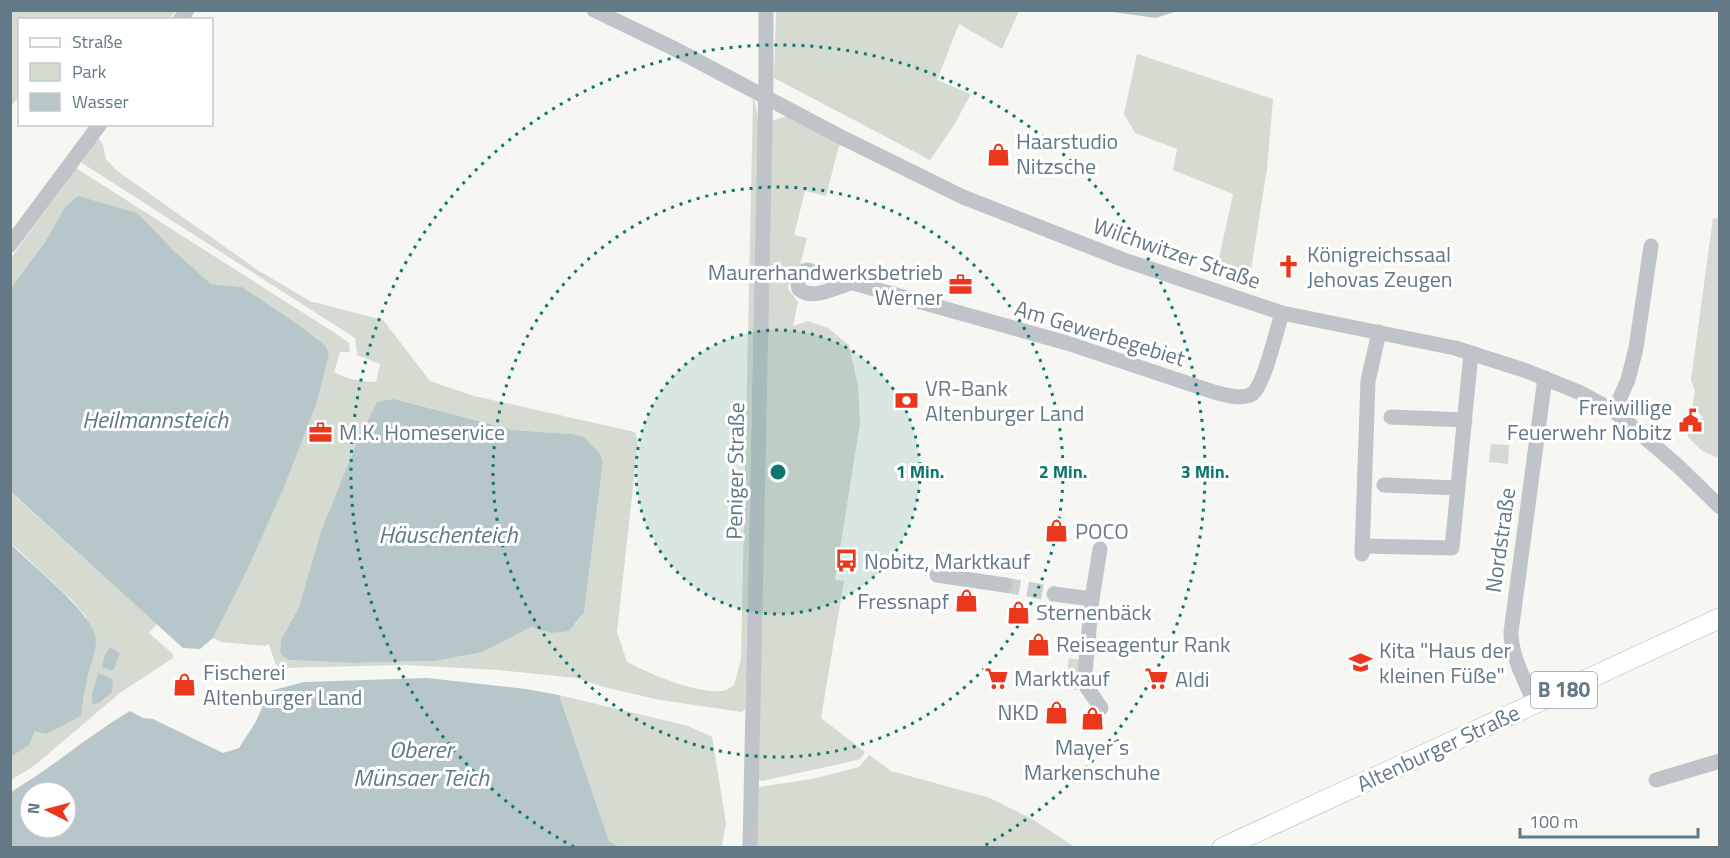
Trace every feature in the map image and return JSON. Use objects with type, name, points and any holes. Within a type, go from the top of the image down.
[{"type":"main road","name":"Altenburger Straße","points":[[1222,848],[1719,618]]},
{"type":"street","points":[[594,10],[765,95]]},
{"type":"street","name":"Peniger Straße","points":[[750,848],[766,10]]},
{"type":"street","name":"Wilchwitzer Straße","points":[[765,95],[839,136],[963,197],[1124,260],[1282,313],[1455,348],[1545,378],[1581,393],[1614,411],[1678,466],[1719,507]]},
{"type":"street","points":[[10,245],[99,126]]},
{"type":"street","points":[[1614,411],[1628,380],[1636,348],[1651,246]]},
{"type":"street","name":"Am Gewerbegebiet","points":[[851,283],[1067,343],[1235,397],[1252,394],[1261,383],[1282,313]]},
{"type":"street","points":[[1379,332],[1368,381],[1362,550],[1452,548],[1471,353]]},
{"type":"street","name":"Nordstraße","points":[[1535,704],[1514,657],[1511,632],[1545,378]]},
{"type":"street","points":[[1391,417],[1465,420]]},
{"type":"street","points":[[1384,485],[1458,488]]},
{"type":"street","points":[[1100,549],[1092,599],[1084,683],[1101,708]]},
{"type":"street","points":[[937,575],[1005,585]]},
{"type":"street","points":[[1054,594],[1092,599]]},
{"type":"street","points":[[1656,780],[1719,761]]},
{"type":"green space","points":[[11,10],[176,10],[170,18],[18,18],[18,97],[11,106]]},
{"type":"green space","points":[[776,10],[1019,11],[1002,49],[959,24],[937,80],[971,94],[954,125],[930,160],[774,78]]},
{"type":"green space","points":[[1137,54],[1273,99],[1267,169],[1249,282],[1216,272],[1233,194],[1173,170],[1177,149],[1135,133],[1124,114]]},
{"type":"green space","points":[[753,98],[758,129],[746,675],[745,709],[742,712],[660,700],[577,678],[499,670],[406,665],[279,668],[269,644],[265,646],[221,642],[213,638],[244,577],[317,402],[329,355],[242,287],[211,284],[172,249],[65,207],[45,242],[11,288],[11,258],[76,168],[349,343],[350,352],[340,352],[334,372],[354,380],[376,382],[380,364],[357,355],[355,338],[82,163],[85,152],[99,139],[106,159],[116,170],[259,271],[310,301],[383,320],[430,381],[474,396],[635,432],[638,442],[617,632],[627,662],[686,686],[722,691],[734,685],[741,659]],"holes":[[[394,399],[513,430],[571,434],[603,462],[584,613],[576,624],[551,633],[531,627],[483,652],[435,661],[353,663],[290,660],[281,640],[299,607],[321,531],[355,447]]]},
{"type":"green space","points":[[788,116],[840,142],[826,196],[805,191],[794,235],[807,238],[800,265],[791,272],[788,289],[798,302],[793,326],[808,321],[828,328],[849,345],[858,386],[860,423],[835,580],[844,581],[821,718],[865,752],[860,759],[853,761],[762,781],[758,779],[771,121]]},
{"type":"green space","points":[[1713,218],[1720,219],[1719,458],[1702,451],[1688,437],[1688,433],[1703,417],[1692,407],[1695,391],[1691,380]]},
{"type":"green space","points":[[1491,444],[1509,445],[1508,464],[1489,462]]},
{"type":"green space","points":[[10,492],[157,624],[149,633],[173,654],[173,658],[121,692],[34,766],[11,780],[11,757],[29,745],[35,730],[81,716],[86,681],[86,617],[73,601],[11,543]]},
{"type":"green space","points":[[1069,658],[1082,660],[1078,690],[1065,688]]},
{"type":"green space","points":[[559,695],[688,726],[712,737],[726,823],[722,847],[620,847],[609,841]]},
{"type":"green space","points":[[869,755],[891,771],[990,798],[1032,819],[1075,847],[754,848],[756,790],[759,787],[812,779],[859,767]]},
{"type":"water","points":[[1177,10],[1156,18],[1106,11]]},
{"type":"water","name":"Heilmannsteich","points":[[78,196],[137,213],[211,284],[242,287],[325,345],[329,355],[317,402],[284,487],[244,577],[213,638],[200,649],[183,648],[11,492],[11,288],[45,242],[65,207]]},
{"type":"water","name":"Häuschenteich","points":[[394,399],[513,430],[584,437],[600,454],[603,462],[584,613],[569,631],[551,633],[531,627],[483,652],[435,661],[353,663],[290,660],[283,657],[280,652],[281,640],[299,607],[321,531],[355,447],[377,402]]},
{"type":"water","points":[[10,543],[75,605],[94,632],[96,643],[81,716],[46,734],[35,731],[29,745],[11,757]]},
{"type":"water","points":[[110,647],[120,653],[113,671],[102,667]]},
{"type":"water","points":[[98,673],[113,679],[112,692],[99,703],[92,704],[92,695]]},
{"type":"water","name":"Oberer Münsaer Teich","points":[[427,678],[559,695],[609,841],[620,847],[11,847],[11,792],[18,787],[18,840],[78,840],[78,780],[29,780],[130,711],[143,718],[153,719],[223,753],[239,748],[255,723],[270,691],[304,682]]},
{"type":"waterway","points":[[1008,848],[1042,848]]},
{"type":"tunnel","points":[[1005,585],[1054,594]]},
{"type":"place","name":"Haarstudio Nitzsche","points":[[998,154]]},
{"type":"place","name":"Königreichssaal Jehovas Zeugen","points":[[1289,267]]},
{"type":"place","name":"Maurerhandwerksbetrieb Werner","points":[[961,285]]},
{"type":"place","name":"VR-Bank Altenburger Land","points":[[907,401]]},
{"type":"place","name":"Freiwillige Feuerwehr Nobitz","points":[[1690,420]]},
{"type":"place","name":"M.K. Homeservice","points":[[321,432]]},
{"type":"place","name":"POCO","points":[[1057,531]]},
{"type":"place","name":"Nobitz, Marktkauf","points":[[846,561]]},
{"type":"place","name":"Fressnapf","points":[[967,601]]},
{"type":"place","name":"Sternenbäck","points":[[1018,612]]},
{"type":"place","name":"Reiseagentur Rank","points":[[1038,644]]},
{"type":"place","name":"Kita \"Haus der kleinen Füße\"","points":[[1361,663]]},
{"type":"place","name":"Marktkauf","points":[[996,678]]},
{"type":"place","name":"Aldi","points":[[1157,679]]},
{"type":"place","name":"Fischerei Altenburger Land","points":[[185,685]]},
{"type":"place","name":"NKD","points":[[1057,712]]},
{"type":"place","name":"Mayer´s Markenschuhe","points":[[1092,718]]}]
